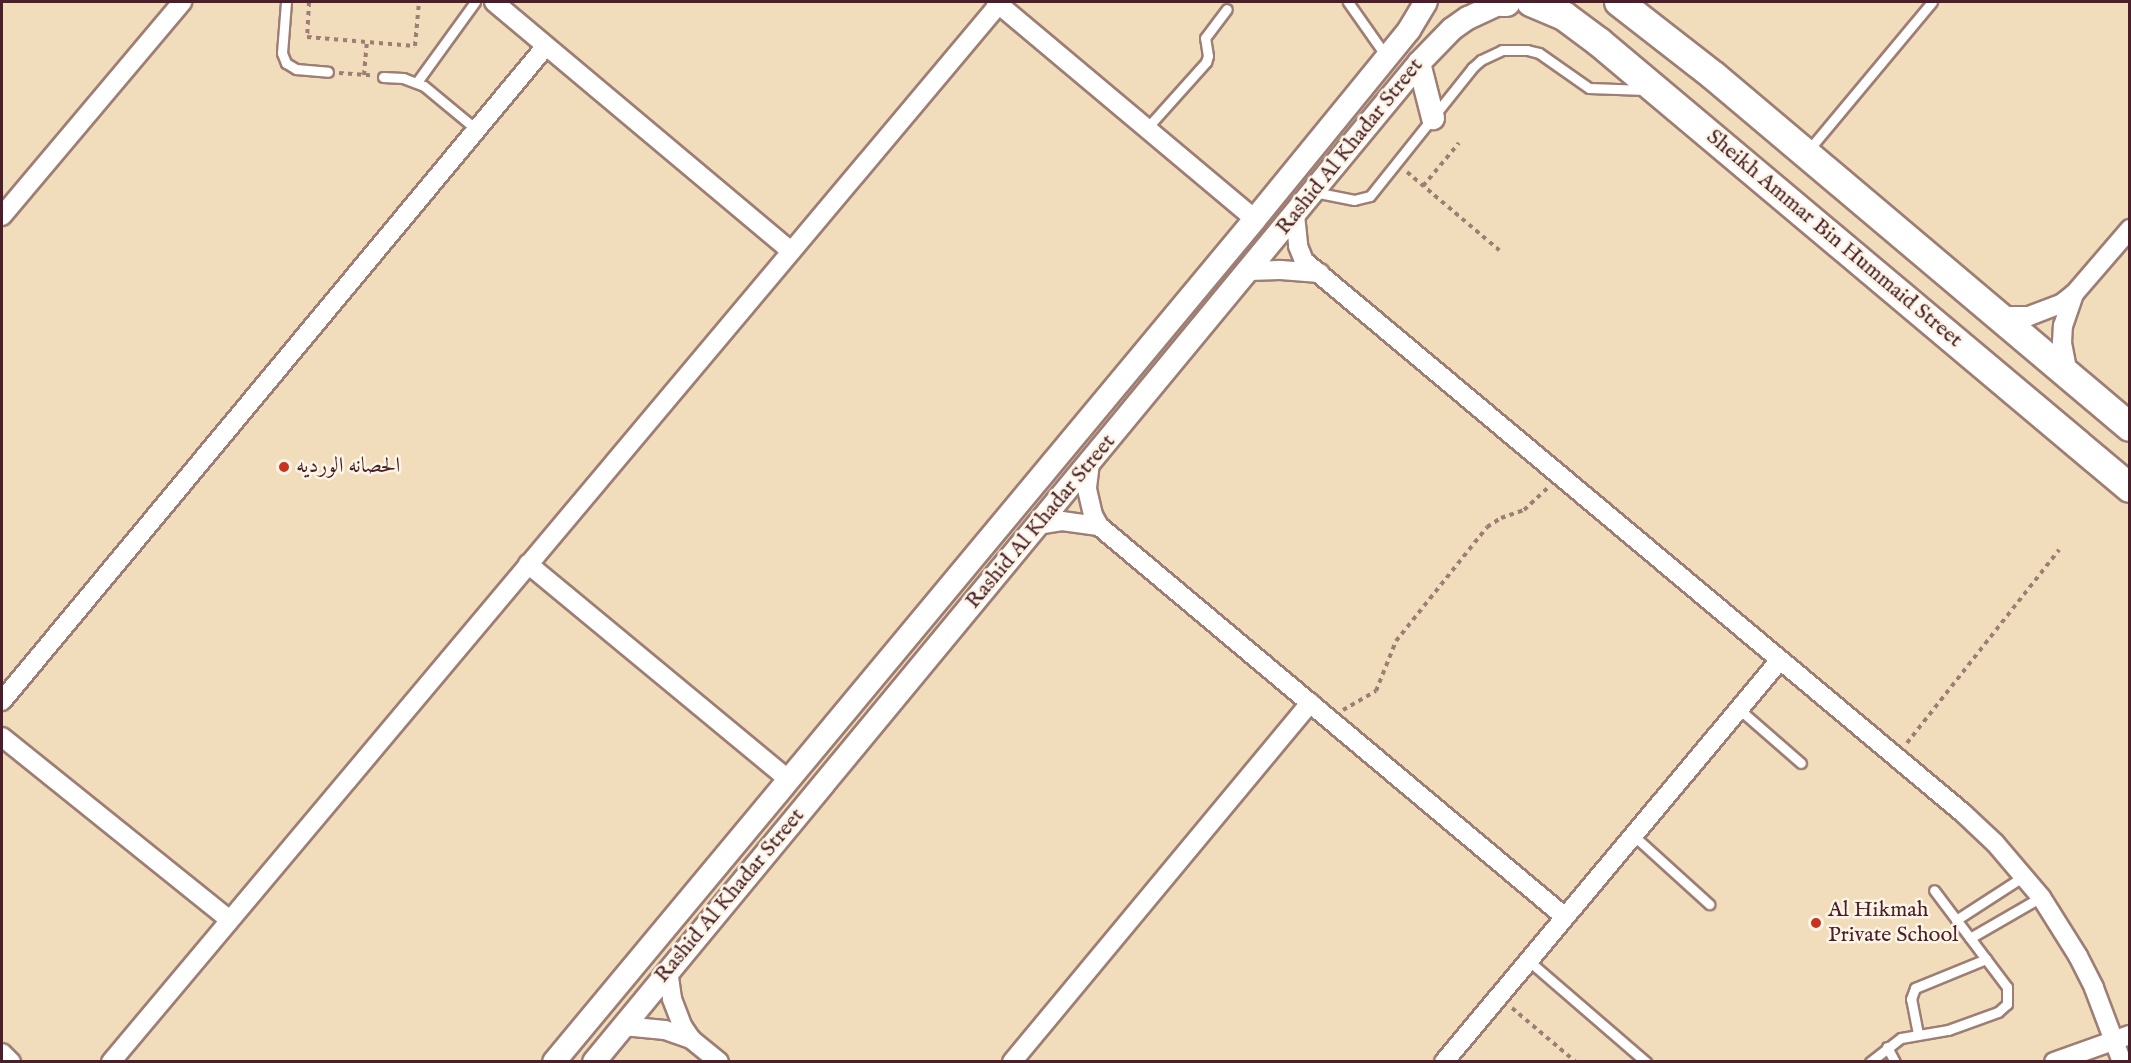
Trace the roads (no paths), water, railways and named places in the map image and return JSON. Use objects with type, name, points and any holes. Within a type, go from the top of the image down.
[{"type":"main road","name":"Sheikh Ammar Bin Hummaid Street","points":[[1531,2],[1564,16],[1582,28],[2130,488]]},
{"type":"main road","name":"Sheikh Ammar Bin Hummaid Street","points":[[1619,2],[1714,76],[1995,316],[2130,427]]},
{"type":"main road","points":[[1650,2],[1681,33],[1714,76]]},
{"type":"street","points":[[2,216],[182,2]]},
{"type":"street","points":[[494,2],[791,251]]},
{"type":"street","name":"Rashid Al Khadar Street","points":[[554,1062],[1255,219],[1409,30],[1426,2]]},
{"type":"street","name":"Rashid Al Khadar Street","points":[[594,1062],[1419,63],[1452,29],[1468,18],[1504,2]]},
{"type":"street","points":[[111,1062],[998,3],[1255,219]]},
{"type":"street","points":[[2,701],[546,46]]},
{"type":"street","points":[[1419,63],[1433,118]]},
{"type":"street","points":[[1295,215],[1298,246],[1304,261],[1963,813],[2024,876],[2041,897],[2078,956],[2122,1038],[2122,1062]]},
{"type":"street","points":[[1995,316],[2012,317],[2037,314],[2061,304],[2074,294],[2130,229]]},
{"type":"street","points":[[1248,271],[1280,270],[1320,273]]},
{"type":"street","points":[[2068,376],[2063,351],[2063,326],[2074,294]]},
{"type":"street","points":[[1090,463],[1087,489],[1093,515],[1100,526],[1565,917]]},
{"type":"street","points":[[1037,525],[1062,521],[1100,526]]},
{"type":"street","points":[[528,564],[789,780]]},
{"type":"street","points":[[1444,1062],[1780,660]]},
{"type":"street","points":[[1012,1062],[1310,703]]},
{"type":"street","points":[[2,737],[230,920]]},
{"type":"street","points":[[668,970],[674,1006],[691,1039]]},
{"type":"street","points":[[623,1026],[665,1030],[691,1039],[719,1062]]},
{"type":"street","points":[[2054,1062],[2122,1038]]},
{"type":"street","points":[[2,1053],[11,1062]]},
{"type":"lane","points":[[286,2],[282,53],[286,63],[296,69],[328,72]]},
{"type":"lane","points":[[417,82],[475,2]]},
{"type":"lane","points":[[1348,2],[1386,56]]},
{"type":"lane","points":[[1806,153],[1932,2]]},
{"type":"lane","points":[[1147,128],[1206,62],[1208,56],[1205,38],[1227,9]]},
{"type":"lane","points":[[1314,192],[1354,200],[1365,198],[1374,192],[1481,60],[1502,50],[1514,49],[1539,53],[1589,88],[1603,91],[1657,90]]},
{"type":"lane","points":[[383,76],[417,82],[477,129]]},
{"type":"lane","points":[[1739,709],[1802,763]]},
{"type":"lane","points":[[1633,835],[1709,904]]},
{"type":"lane","points":[[1956,920],[2024,876]]},
{"type":"lane","points":[[1870,1062],[1901,1038],[1948,1030],[2004,1009],[2009,992],[1934,890]]},
{"type":"lane","points":[[1970,938],[2041,897]]},
{"type":"lane","points":[[1918,1034],[1911,999],[1915,988],[1986,959]]},
{"type":"lane","points":[[1529,961],[1646,1062]]},
{"type":"lane","points":[[1887,1047],[1895,1062]]},
{"type":"place","name":"الحصانه الورديه","points":[[284,467]]},
{"type":"place","name":"Al Hikmah Private School","points":[[1816,923]]}]
